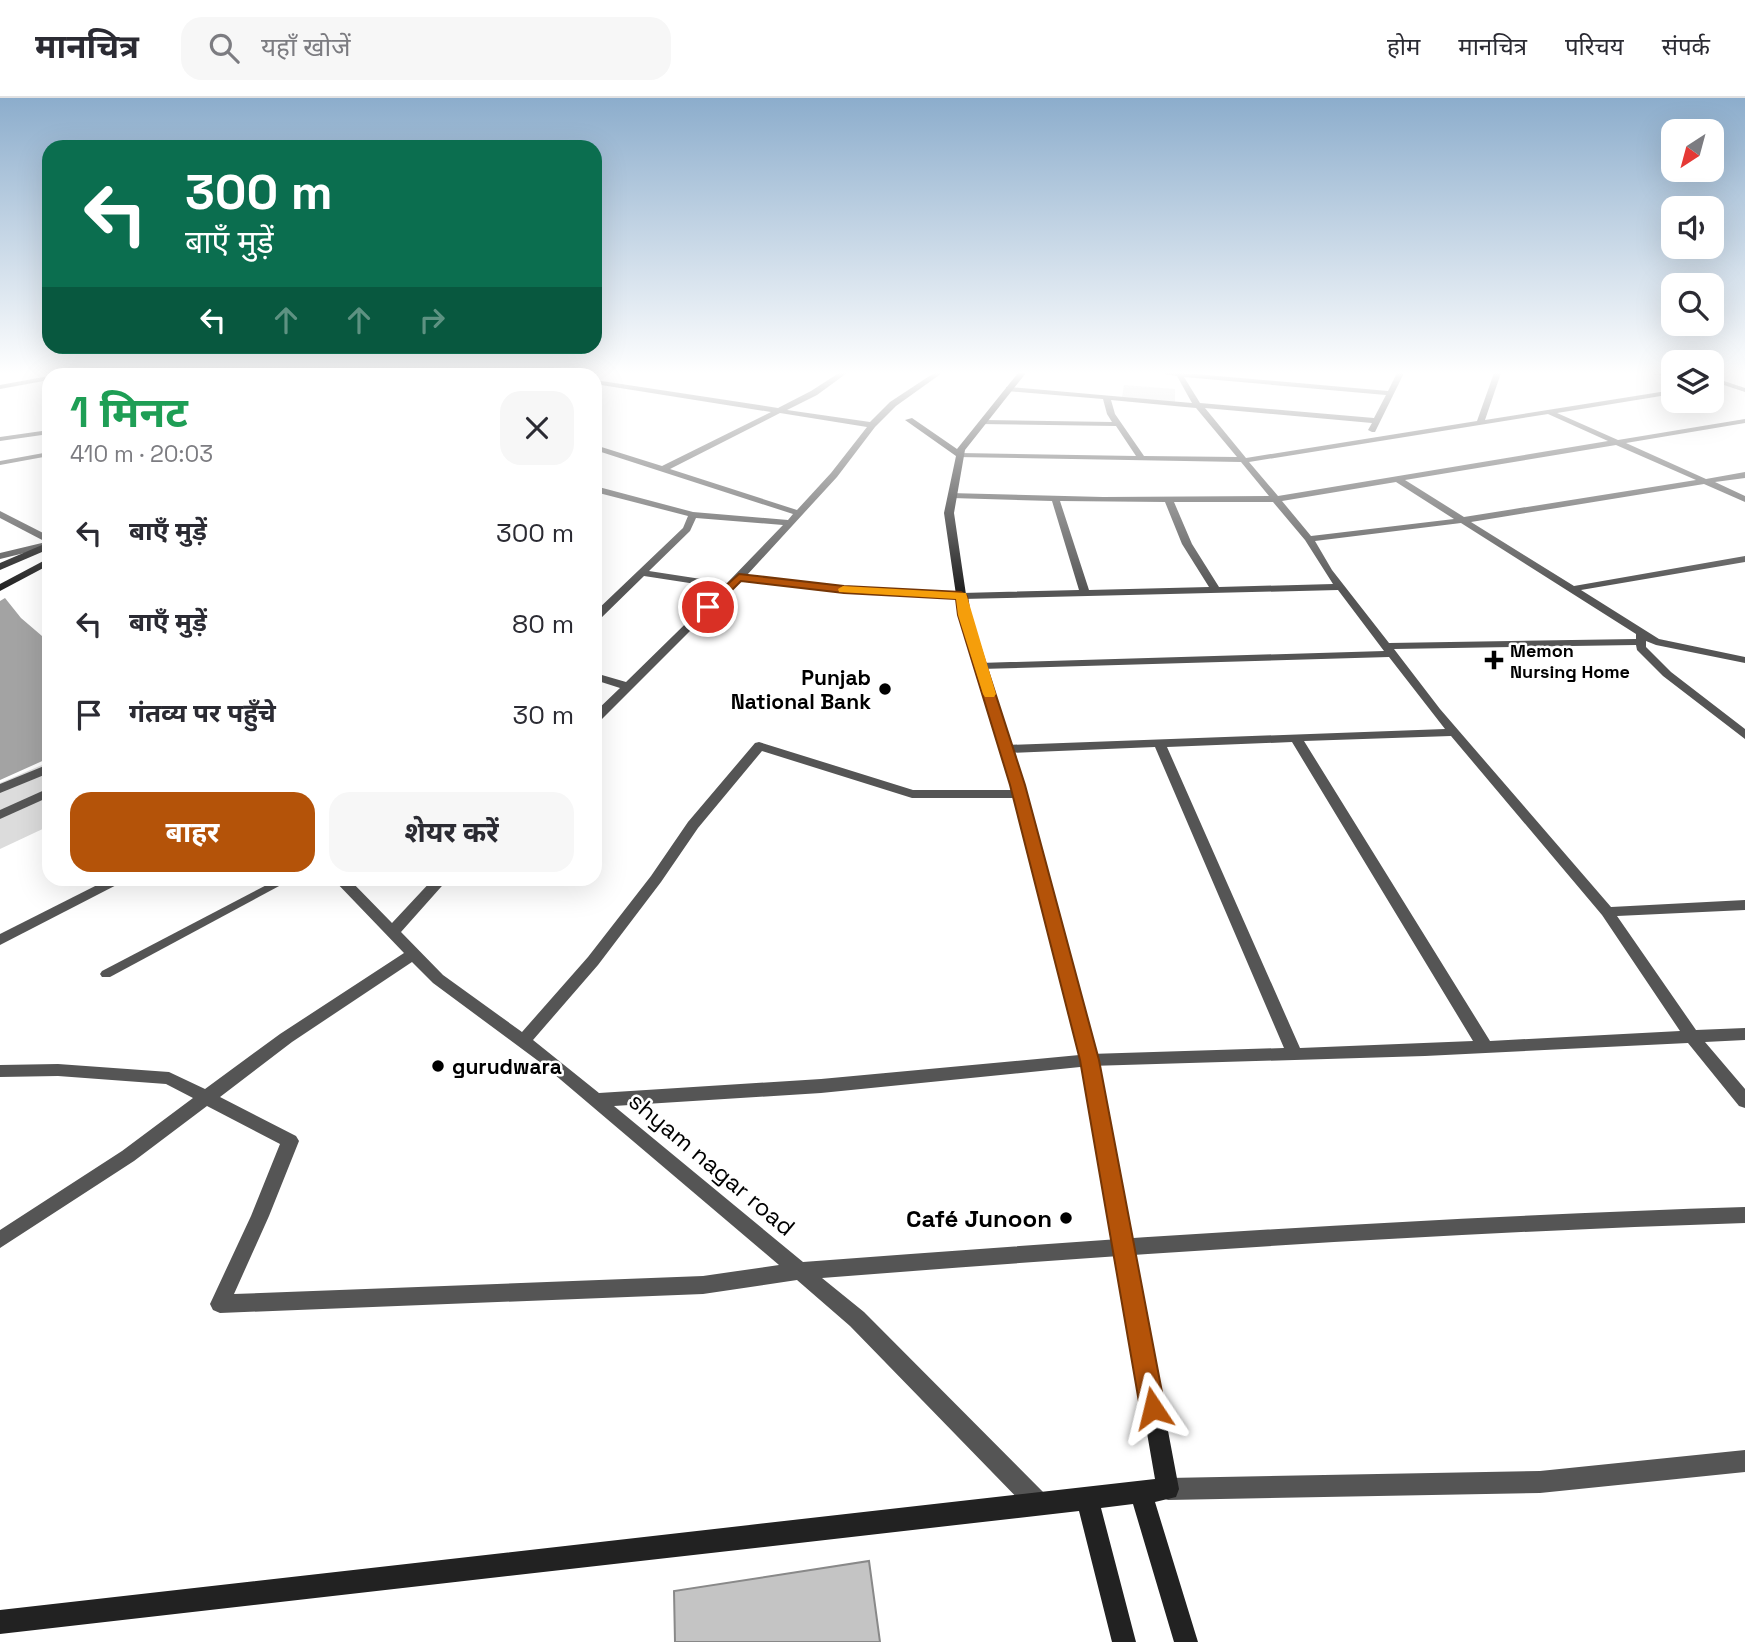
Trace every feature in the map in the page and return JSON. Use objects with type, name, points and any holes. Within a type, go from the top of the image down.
[{"type":"main road","points":[[946,445],[960,455]]},
{"type":"main road","points":[[0,1622],[1168,1489],[1090,1060],[1020,794],[964,615],[949,513],[960,455],[967,445]]},
{"type":"main road","points":[[0,566],[42,546]]},
{"type":"main road","points":[[0,588],[42,565]]},
{"type":"main road","points":[[1141,1492],[1186,1642]]},
{"type":"main road","points":[[1087,1499],[1124,1642]]},
{"type":"street","points":[[665,468],[711,445]]},
{"type":"street","points":[[602,712],[739,577],[834,475],[857,445]]},
{"type":"street","points":[[1132,445],[1142,459]]},
{"type":"street","points":[[1233,445],[1308,539],[1341,587],[1454,732],[1607,912],[1692,1037],[1745,1101]]},
{"type":"street","points":[[960,455],[1246,460],[1336,445]]},
{"type":"street","points":[[953,495],[1277,499],[1599,445]]},
{"type":"street","points":[[1624,445],[1745,499]]},
{"type":"street","points":[[602,449],[799,513]]},
{"type":"street","points":[[0,463],[42,455]]},
{"type":"street","points":[[1308,539],[1466,520],[1745,475]]},
{"type":"street","points":[[1397,479],[1466,520],[1641,637],[1745,660]]},
{"type":"street","points":[[602,491],[694,515],[789,523]]},
{"type":"street","points":[[1055,498],[1085,593]]},
{"type":"street","points":[[1168,499],[1187,544],[1216,590]]},
{"type":"street","points":[[0,514],[42,539]]},
{"type":"street","points":[[602,611],[687,529],[694,515]]},
{"type":"street","points":[[0,521],[13,521]]},
{"type":"street","points":[[0,556],[42,545]]},
{"type":"street","points":[[1572,589],[1745,559]]},
{"type":"street","points":[[641,573],[729,586]]},
{"type":"street","points":[[739,577],[844,589],[961,596],[1341,587]]},
{"type":"street","points":[[981,666],[1641,637]]},
{"type":"street","points":[[1641,637],[1641,648],[1667,674],[1745,735]]},
{"type":"street","points":[[602,678],[628,687]]},
{"type":"street","points":[[1007,749],[1454,732]]},
{"type":"street","points":[[1296,738],[1485,1047]]},
{"type":"street","points":[[1159,743],[1294,1053]]},
{"type":"street","points":[[523,1041],[593,961],[656,879],[692,825],[759,746],[912,794],[1020,794]]},
{"type":"street","points":[[0,789],[42,771]]},
{"type":"street","points":[[0,815],[42,795]]},
{"type":"street","points":[[0,940],[107,886]]},
{"type":"street","name":"shyam nagar road","points":[[347,886],[438,979],[523,1041],[597,1100],[858,1319],[1039,1504]]},
{"type":"street","points":[[392,932],[435,886]]},
{"type":"street","points":[[1607,912],[1745,905]]},
{"type":"street","points":[[0,1240],[128,1156],[286,1038],[413,954]]},
{"type":"street","points":[[597,1100],[821,1086],[1090,1060],[1485,1047],[1745,1034]]},
{"type":"street","points":[[0,1072],[58,1070],[169,1078],[290,1141],[220,1304],[703,1285],[801,1271],[1123,1246],[1584,1220],[1745,1215]]},
{"type":"street","points":[[1168,1489],[1539,1482],[1745,1461]]},
{"type":"lane","points":[[106,974],[274,886]]},
{"type":"shaded area","points":[[5,598],[21,618],[42,636],[42,761],[0,780],[0,601]]},
{"type":"shaded area","points":[[42,765],[42,829],[0,849],[0,783]]},
{"type":"building","points":[[869,1561],[880,1642],[675,1642],[674,1591]]},
{"type":"slow traffic","points":[[843,589],[961,596],[964,615],[989,694]]},
{"type":"place","name":"Memon Nursing Home","points":[[1494,660]]},
{"type":"place","name":"Punjab National Bank","points":[[885,689]]},
{"type":"place","name":"gurudwara","points":[[438,1066]]},
{"type":"place","name":"Café Junoon","points":[[1066,1218]]},
{"type":"route","points":[[708,607],[739,577],[844,589],[961,596],[964,615],[1018,785],[1090,1060],[1153,1408]]}]
